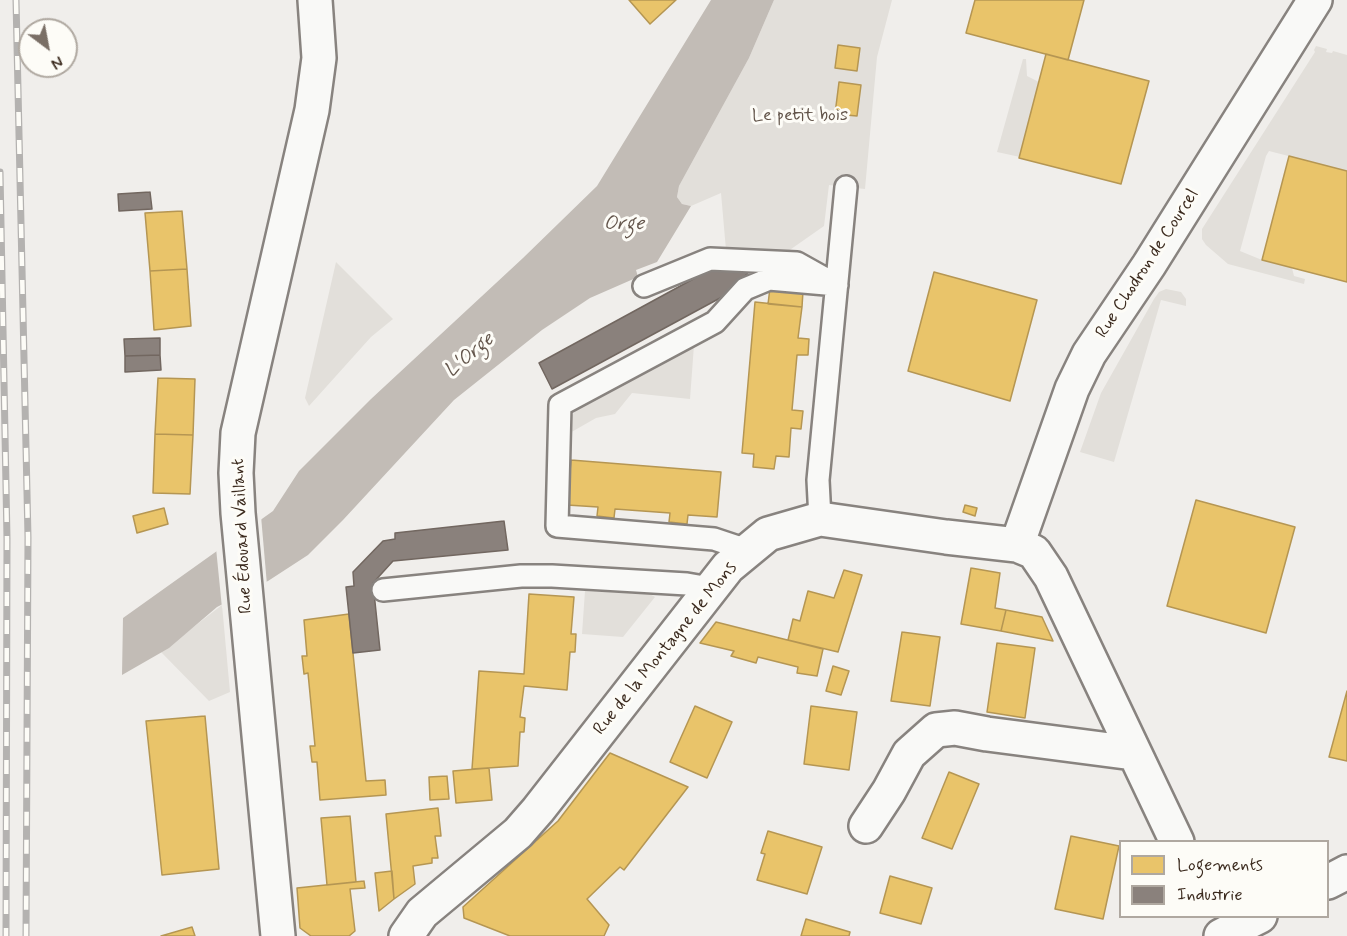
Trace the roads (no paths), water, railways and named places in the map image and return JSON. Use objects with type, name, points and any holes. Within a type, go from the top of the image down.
[{"type":"street","name":"Rue Édouard Vaillant","points":[[278,936],[248,629],[236,473],[238,433],[312,110],[319,58],[315,0]]},
{"type":"street","name":"Rue Chodron de Courcel","points":[[1017,545],[1072,388],[1089,354],[1149,265],[1315,0]]},
{"type":"street","name":"Rue de la Montagne de Mons","points":[[406,936],[422,913],[518,833],[728,567],[768,534],[820,519],[1017,545],[1034,552],[1047,571],[1176,840]]},
{"type":"street","points":[[866,826],[889,791],[909,754],[936,730],[955,728],[1133,753]]},
{"type":"street","points":[[1329,881],[1347,872]]},
{"type":"street","points":[[1220,931],[1255,918]]},
{"type":"lane","points":[[820,519],[818,480],[846,187]]},
{"type":"lane","points":[[644,286],[710,259],[798,263],[837,285]]},
{"type":"lane","points":[[747,550],[714,539],[558,526],[560,405],[715,322],[745,289],[769,279],[837,285]]},
{"type":"lane","points":[[383,590],[521,576],[687,584],[710,588]]},
{"type":"water","name":"Orge","points":[[711,0],[774,0],[749,58],[679,186],[677,197],[682,204],[691,206],[657,262],[636,270],[638,277],[590,298],[542,330],[454,400],[308,555],[268,581],[217,607],[169,648],[122,675],[123,618],[273,511],[299,471],[371,399],[597,186]]},
{"type":"railway","points":[[16,0],[28,537],[26,936]]},
{"type":"railway","points":[[0,172],[7,539],[6,936]]},
{"type":"park label","name":"Le petit bois","points":[[800,116]]},
{"type":"water label","name":"L'Orge","points":[[470,356]]}]
